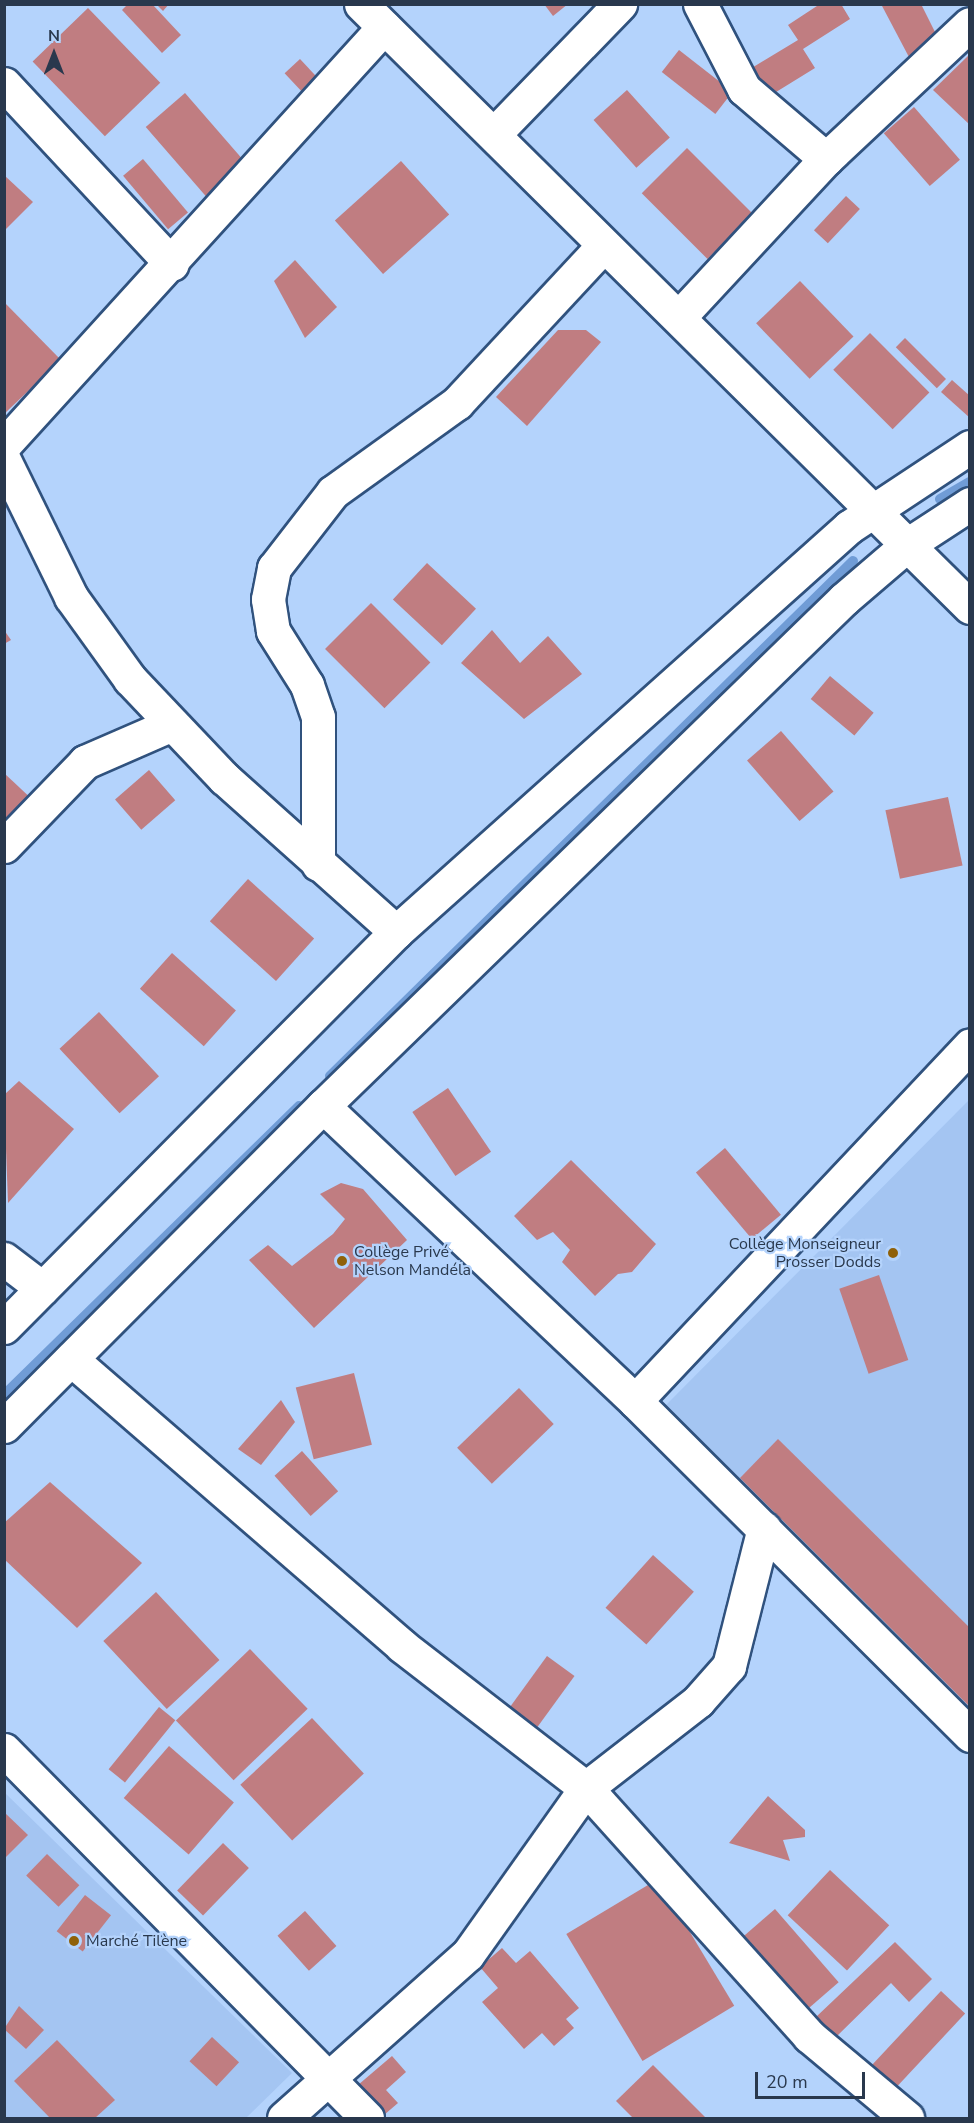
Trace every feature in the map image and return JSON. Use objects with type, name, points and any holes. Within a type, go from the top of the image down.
[{"type":"street","points":[[361,4],[495,133],[603,246],[680,317],[969,607]]},
{"type":"street","points":[[495,133],[620,4]]},
{"type":"street","points":[[700,4],[744,89],[826,159]]},
{"type":"street","points":[[680,317],[826,159],[969,24]]},
{"type":"street","points":[[4,445],[172,264],[384,27]]},
{"type":"street","points":[[4,84],[172,264]]},
{"type":"street","points":[[318,864],[318,717],[311,693],[273,631],[268,598],[274,568],[333,492],[457,403],[603,246]]},
{"type":"street","points":[[4,1327],[396,932],[871,509],[969,447]]},
{"type":"street","points":[[4,460],[77,607],[170,725],[318,864],[396,932]]},
{"type":"street","points":[[4,1426],[323,1106],[844,598],[907,545],[969,504]]},
{"type":"street","points":[[4,846],[85,762],[170,725]]},
{"type":"street","points":[[635,1401],[969,1045]]},
{"type":"street","points":[[323,1106],[635,1401],[969,1735]]},
{"type":"street","points":[[4,1259],[42,1288]]},
{"type":"street","points":[[71,1359],[402,1646],[586,1788],[809,2036],[907,2118]]},
{"type":"street","points":[[284,2118],[324,2079],[468,1954],[586,1788],[698,1701],[729,1666],[764,1528]]},
{"type":"street","points":[[4,1750],[324,2079],[367,2118]]},
{"type":"shaded area","name":"Collège Monseigneur Prosser Dodds","points":[[969,1100],[969,1707],[665,1406]]},
{"type":"shaded area","name":"Marché Tilène","points":[[4,1792],[292,2073],[246,2118],[5,2118]]},
{"type":"building","points":[[128,4],[152,4],[181,35],[162,53],[122,10]]},
{"type":"building","points":[[156,4],[169,4],[163,11]]},
{"type":"building","points":[[544,4],[568,4],[553,16]]},
{"type":"building","points":[[820,4],[841,4],[850,19],[803,49],[815,68],[768,97],[750,69],[798,40],[788,25]]},
{"type":"building","points":[[881,4],[921,4],[941,44],[910,59]]},
{"type":"building","points":[[88,8],[160,83],[105,136],[33,61]]},
{"type":"building","points":[[679,50],[733,92],[715,114],[662,72]]},
{"type":"building","points":[[970,54],[970,125],[933,90]]},
{"type":"building","points":[[300,59],[317,77],[302,92],[285,73]]},
{"type":"building","points":[[627,90],[670,138],[636,168],[594,120]]},
{"type":"building","points":[[185,93],[247,165],[208,199],[146,127]]},
{"type":"building","points":[[914,107],[960,160],[930,186],[884,133]]},
{"type":"building","points":[[687,148],[753,214],[708,259],[642,193]]},
{"type":"building","points":[[143,159],[188,213],[168,229],[123,176]]},
{"type":"building","points":[[401,161],[449,215],[383,274],[335,221]]},
{"type":"building","points":[[4,175],[33,202],[4,231]]},
{"type":"building","points":[[846,196],[860,209],[828,243],[814,230]]},
{"type":"building","points":[[295,260],[337,307],[305,338],[274,281]]},
{"type":"building","points":[[800,281],[853,336],[810,379],[756,323]]},
{"type":"building","points":[[4,302],[61,360],[4,414]]},
{"type":"building","points":[[558,330],[586,330],[601,342],[527,426],[496,397]]},
{"type":"building","points":[[870,333],[929,392],[893,429],[833,370]]},
{"type":"building","points":[[905,338],[946,379],[937,388],[896,347]]},
{"type":"building","points":[[952,380],[970,396],[970,418],[941,392]]},
{"type":"building","points":[[427,563],[476,609],[442,645],[393,600]]},
{"type":"building","points":[[371,603],[430,662],[384,708],[325,649]]},
{"type":"building","points":[[4,630],[11,640],[4,644]]},
{"type":"building","points":[[492,630],[520,663],[548,636],[582,674],[524,719],[461,663]]},
{"type":"building","points":[[830,676],[874,713],[854,736],[811,699]]},
{"type":"building","points":[[781,731],[833,791],[800,821],[747,761]]},
{"type":"building","points":[[149,770],[175,800],[141,830],[115,800]]},
{"type":"building","points":[[4,773],[36,803],[4,835]]},
{"type":"building","points":[[948,797],[963,865],[900,879],[885,810]]},
{"type":"building","points":[[248,879],[314,939],[276,981],[210,921]]},
{"type":"building","points":[[172,953],[236,1011],[204,1046],[140,989]]},
{"type":"building","points":[[99,1012],[159,1076],[120,1113],[60,1049]]},
{"type":"building","points":[[19,1081],[74,1129],[8,1203],[4,1095]]},
{"type":"building","points":[[448,1088],[491,1152],[455,1176],[412,1112]]},
{"type":"building","points":[[725,1148],[781,1215],[752,1239],[696,1172]]},
{"type":"building","points":[[571,1160],[656,1244],[632,1272],[618,1274],[595,1296],[562,1262],[570,1250],[553,1232],[537,1240],[514,1216]]},
{"type":"building","points":[[341,1183],[363,1189],[407,1240],[314,1328],[249,1260],[268,1245],[292,1266],[333,1234],[345,1219],[320,1194]]},
{"type":"building","points":[[879,1275],[908,1360],[869,1374],[839,1289]]},
{"type":"building","points":[[354,1373],[372,1445],[314,1459],[296,1388]]},
{"type":"building","points":[[519,1388],[554,1424],[492,1484],[457,1448]]},
{"type":"building","points":[[281,1400],[295,1422],[261,1465],[238,1449]]},
{"type":"building","points":[[778,1439],[970,1628],[970,1707],[740,1478]]},
{"type":"building","points":[[302,1451],[338,1491],[311,1516],[275,1476]]},
{"type":"building","points":[[50,1482],[142,1563],[77,1628],[4,1559],[4,1523]]},
{"type":"building","points":[[653,1555],[694,1592],[646,1645],[605,1608]]},
{"type":"building","points":[[156,1592],[219,1660],[167,1709],[103,1641]]},
{"type":"building","points":[[250,1649],[308,1709],[234,1780],[176,1721]]},
{"type":"building","points":[[547,1656],[575,1676],[532,1734],[505,1714]]},
{"type":"building","points":[[159,1707],[175,1720],[125,1782],[109,1769]]},
{"type":"building","points":[[312,1718],[364,1774],[292,1840],[240,1785]]},
{"type":"building","points":[[169,1746],[234,1802],[189,1854],[124,1798]]},
{"type":"building","points":[[768,1796],[805,1830],[805,1837],[783,1840],[790,1861],[729,1843]]},
{"type":"building","points":[[4,1812],[28,1835],[4,1859]]},
{"type":"building","points":[[223,1843],[249,1868],[203,1915],[177,1890]]},
{"type":"building","points":[[47,1854],[79,1885],[59,1907],[26,1876]]},
{"type":"building","points":[[830,1870],[889,1925],[847,1971],[788,1915]]},
{"type":"building","points":[[658,1879],[734,2006],[643,2061],[566,1934]]},
{"type":"building","points":[[85,1895],[111,1915],[83,1952],[57,1931]]},
{"type":"building","points":[[775,1909],[839,1982],[801,2015],[737,1942]]},
{"type":"building","points":[[305,1911],[336,1946],[309,1971],[278,1936]]},
{"type":"building","points":[[895,1942],[932,1979],[909,2002],[891,1983],[836,2037],[816,2017]]},
{"type":"building","points":[[502,1948],[516,1963],[530,1951],[579,2008],[566,2019],[574,2028],[554,2046],[542,2033],[524,2049],[482,2002],[498,1988],[480,1967]]},
{"type":"building","points":[[941,1991],[965,2014],[892,2092],[868,2069]]},
{"type":"building","points":[[19,2006],[44,2030],[26,2049],[4,2029]]},
{"type":"building","points":[[212,2037],[239,2062],[217,2086],[189,2061]]},
{"type":"building","points":[[57,2040],[115,2100],[95,2118],[50,2118],[14,2081]]},
{"type":"building","points":[[392,2056],[406,2072],[386,2090],[398,2103],[384,2115],[358,2085]]},
{"type":"building","points":[[653,2065],[706,2118],[633,2118],[616,2101]]},
{"type":"waterway","points":[[940,499],[970,482]]},
{"type":"waterway","points":[[330,1076],[853,561]]},
{"type":"waterway","points":[[4,1395],[299,1106]]},
{"type":"place","name":"Collège Monseigneur Prosser Dodds","points":[[893,1253]]},
{"type":"place","name":"Collège Privé Nelson Mandéla","points":[[342,1261]]},
{"type":"place","name":"Marché Tilène","points":[[74,1941]]}]
